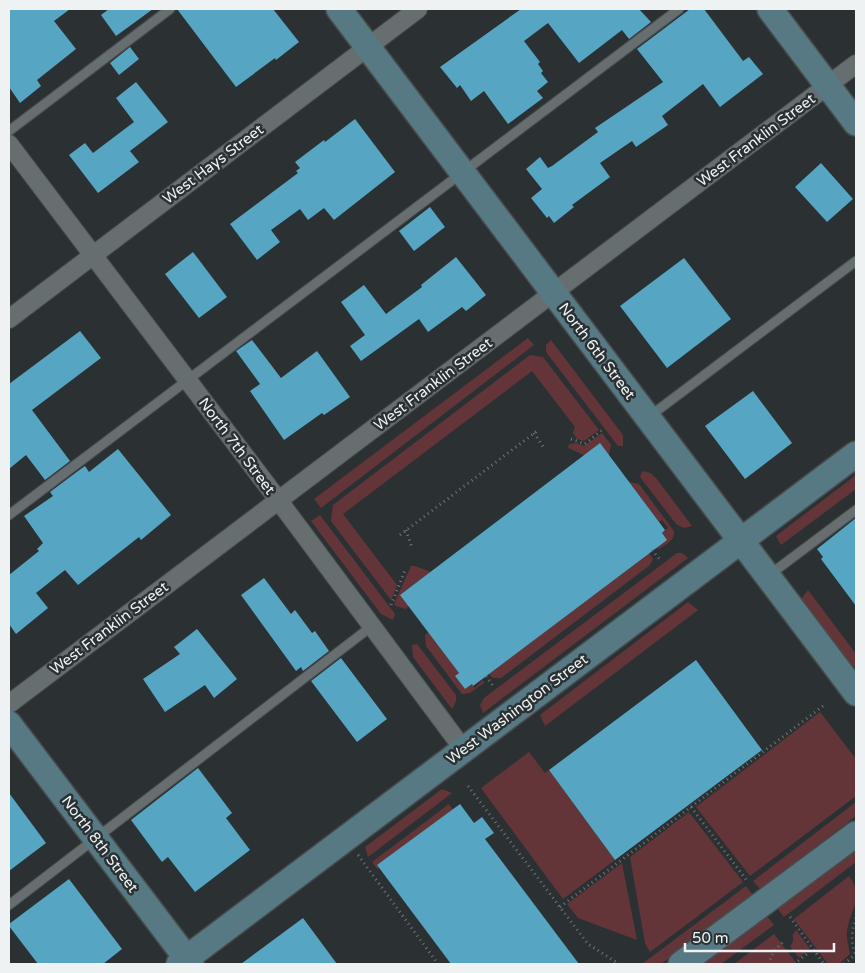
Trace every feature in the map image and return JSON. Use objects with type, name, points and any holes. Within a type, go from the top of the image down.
[{"type":"street","name":"North 6th Street","points":[[339,9],[856,693]]},
{"type":"street","name":"West Hays Street","points":[[9,318],[418,9]]},
{"type":"street","points":[[770,9],[856,123]]},
{"type":"street","name":"West Franklin Street","points":[[9,704],[856,64]]},
{"type":"street","name":"North 7th Street","points":[[9,144],[279,501],[464,750]]},
{"type":"street","name":"West Washington Street","points":[[186,962],[343,840],[856,454]]},
{"type":"street","name":"North 8th Street","points":[[9,724],[96,838],[186,962]]},
{"type":"street","points":[[681,964],[856,834]]},
{"type":"lane","points":[[9,131],[170,9]]},
{"type":"lane","points":[[9,515],[186,379],[463,173],[679,9]]},
{"type":"lane","points":[[648,418],[856,261]]},
{"type":"lane","points":[[768,576],[856,510]]},
{"type":"lane","points":[[9,905],[372,626]]},
{"type":"path","points":[[571,439],[585,444],[602,430]]},
{"type":"path","points":[[400,535],[536,432],[544,448]]},
{"type":"path","points":[[406,530],[412,548]]},
{"type":"path","points":[[652,550],[661,561]]},
{"type":"path","points":[[391,605],[406,568]]},
{"type":"path","points":[[486,676],[493,686]]},
{"type":"path","points":[[560,907],[823,706]]},
{"type":"path","points":[[468,786],[588,944],[619,964]]},
{"type":"path","points":[[691,807],[748,882]]},
{"type":"path","points":[[343,840],[356,853],[438,964]]},
{"type":"path","points":[[790,917],[824,964]]},
{"type":"path","points":[[844,964],[856,956],[852,937],[856,918]]},
{"type":"path","points":[[768,964],[774,951],[783,942]]},
{"type":"path","points":[[798,961],[808,953]]},
{"type":"shaded area","points":[[528,338],[534,345],[321,508],[314,499]]},
{"type":"shaded area","points":[[551,340],[623,435],[623,446],[618,446],[546,352],[546,345]]},
{"type":"shaded area","points":[[530,355],[543,357],[599,430],[584,441],[577,439],[573,433],[575,427],[532,371],[343,514],[397,585],[391,600],[331,521],[333,505]]},
{"type":"shaded area","points":[[602,433],[611,445],[609,455],[584,455],[568,448],[569,444],[576,443],[584,446]]},
{"type":"shaded area","points":[[642,471],[650,473],[656,478],[692,526],[684,528],[676,524],[640,477]]},
{"type":"shaded area","points":[[856,475],[856,489],[781,545],[776,536]]},
{"type":"shaded area","points":[[629,482],[639,484],[674,531],[672,540],[659,549],[656,548],[662,533],[668,528],[662,520],[659,522]]},
{"type":"shaded area","points":[[320,515],[395,614],[393,620],[381,614],[311,521]]},
{"type":"shaded area","points":[[649,553],[653,559],[650,565],[501,678],[493,678],[489,674]]},
{"type":"shaded area","points":[[677,553],[682,553],[688,558],[483,713],[480,705],[484,698]]},
{"type":"shaded area","points":[[411,566],[431,572],[401,594],[409,606],[406,609],[394,604]]},
{"type":"shaded area","points":[[808,590],[856,654],[856,666],[853,667],[801,599]]},
{"type":"shaded area","points":[[688,602],[698,610],[545,726],[540,715]]},
{"type":"shaded area","points":[[429,632],[459,673],[455,676],[465,689],[472,684],[475,688],[483,680],[484,683],[470,693],[462,694],[426,646],[425,635]]},
{"type":"shaded area","points":[[417,644],[456,695],[456,701],[452,709],[413,657],[412,645]]},
{"type":"shaded area","points":[[820,712],[856,759],[856,796],[750,876],[696,807]]},
{"type":"shaded area","points":[[529,752],[545,773],[549,770],[615,860],[563,899],[481,788]]},
{"type":"shaded area","points":[[442,789],[452,793],[368,857],[365,847]]},
{"type":"shaded area","points":[[856,802],[856,816],[760,889],[753,881]]},
{"type":"shaded area","points":[[449,804],[454,811],[377,869],[372,862]]},
{"type":"shaded area","points":[[689,812],[743,882],[650,952],[645,943],[630,857]]},
{"type":"shaded area","points":[[856,850],[856,862],[784,917],[777,908]]},
{"type":"shaded area","points":[[622,863],[637,940],[578,918],[567,904]]},
{"type":"shaded area","points":[[849,876],[856,891],[855,904],[847,931],[850,954],[839,964],[828,964],[794,919]]},
{"type":"shaded area","points":[[746,886],[753,895],[661,964],[642,964]]},
{"type":"shaded area","points":[[767,916],[774,925],[721,964],[703,964]]},
{"type":"shaded area","points":[[796,930],[810,949],[799,958],[790,946]]},
{"type":"shaded area","points":[[774,934],[797,964],[734,964]]},
{"type":"building","points":[[9,9],[70,9],[54,21],[76,49],[37,80],[41,86],[20,103],[9,87]]},
{"type":"building","points":[[109,9],[153,9],[116,36],[101,15]]},
{"type":"building","points":[[177,9],[273,9],[299,42],[236,87]]},
{"type":"building","points":[[521,9],[639,9],[651,22],[629,39],[622,30],[579,63],[548,23],[524,41],[540,62],[538,64],[543,71],[541,73],[548,82],[537,91],[543,98],[508,124],[484,91],[471,101],[460,85],[457,88],[440,67]]},
{"type":"building","points":[[690,9],[704,9],[743,61],[749,57],[763,74],[720,107],[703,84],[662,116],[668,125],[636,147],[632,141],[600,163],[610,177],[572,205],[574,207],[554,223],[549,216],[547,218],[531,198],[542,189],[526,169],[540,157],[548,168],[552,166],[598,132],[595,128],[663,82],[637,49]]},
{"type":"building","points":[[130,47],[139,59],[119,75],[110,63]]},
{"type":"building","points":[[136,82],[168,122],[130,151],[139,162],[98,193],[69,155],[85,143],[93,153],[134,122],[116,98]]},
{"type":"building","points":[[355,119],[395,172],[334,220],[324,208],[308,220],[300,209],[271,230],[280,242],[257,260],[230,224],[298,173],[296,171],[300,168],[295,162]]},
{"type":"building","points":[[821,163],[853,199],[827,222],[795,187]]},
{"type":"building","points":[[430,207],[445,227],[414,251],[399,231]]},
{"type":"building","points":[[193,252],[227,297],[199,318],[165,274]]},
{"type":"building","points":[[456,257],[486,295],[466,311],[462,307],[428,332],[419,319],[361,361],[350,346],[365,335],[341,302],[364,285],[386,314],[422,287],[421,285]]},
{"type":"building","points":[[684,258],[731,319],[667,368],[620,306]]},
{"type":"building","points":[[80,331],[101,358],[32,410],[70,461],[45,480],[26,455],[9,469],[9,384]]},
{"type":"building","points":[[252,340],[281,378],[317,351],[350,397],[324,415],[322,413],[284,440],[250,391],[260,384],[236,351]]},
{"type":"building","points":[[753,391],[792,443],[745,479],[705,426]]},
{"type":"building","points":[[600,443],[665,530],[662,533],[667,540],[473,686],[472,684],[465,689],[455,676],[459,673],[400,595]]},
{"type":"building","points":[[118,449],[171,515],[141,540],[139,537],[78,585],[65,570],[36,593],[48,608],[16,634],[9,624],[9,575],[39,551],[37,549],[43,543],[24,516],[53,496],[50,492],[85,466],[89,472]]},
{"type":"building","points":[[856,518],[856,606],[821,559],[823,557],[817,549]]},
{"type":"building","points":[[264,578],[291,614],[295,610],[312,633],[315,631],[329,651],[303,671],[301,667],[296,671],[241,595]]},
{"type":"building","points":[[197,629],[237,679],[214,698],[205,685],[165,712],[143,679],[180,654],[174,647]]},
{"type":"building","points":[[341,658],[387,719],[357,742],[311,681]]},
{"type":"building","points":[[696,660],[762,750],[615,860],[549,770]]},
{"type":"building","points":[[198,768],[232,813],[226,818],[250,850],[195,892],[168,857],[162,862],[131,820]]},
{"type":"building","points":[[9,793],[46,843],[9,871]]},
{"type":"building","points":[[460,804],[474,823],[482,817],[494,833],[485,839],[579,964],[451,964],[377,865]]},
{"type":"building","points":[[69,879],[122,949],[103,964],[38,964],[9,926],[9,924]]},
{"type":"building","points":[[303,918],[337,964],[241,964]]}]
